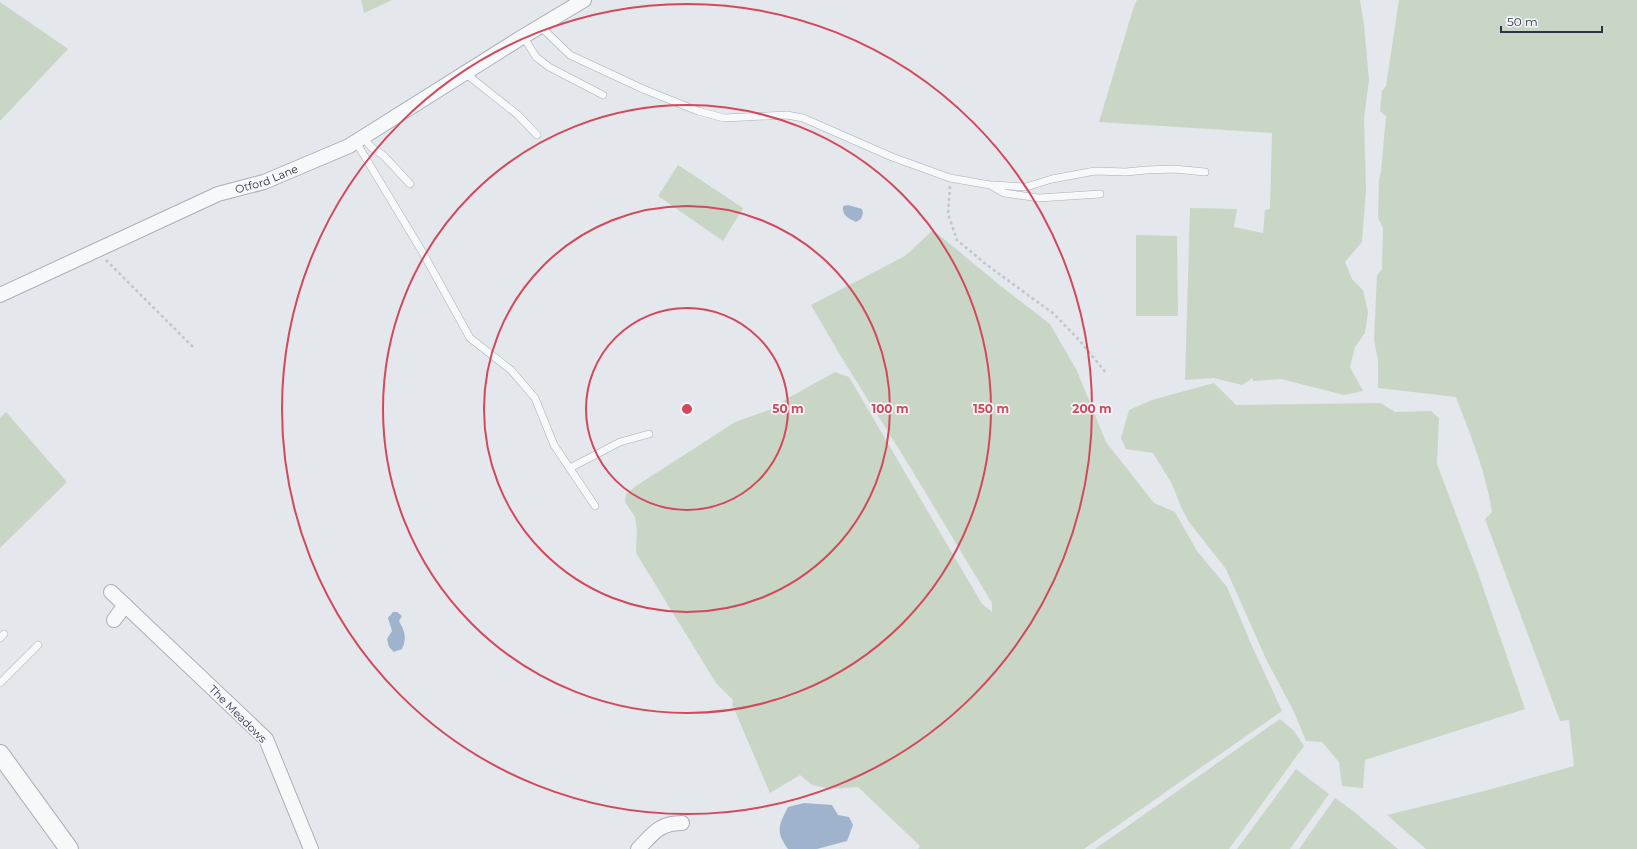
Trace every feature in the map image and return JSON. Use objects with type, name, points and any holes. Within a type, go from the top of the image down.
[{"type":"street","name":"Otford Lane","points":[[0,295],[218,194],[264,182],[349,146],[584,0]]},
{"type":"street","name":"The Meadows","points":[[111,592],[266,739],[310,849]]},
{"type":"street","points":[[114,620],[126,605]]},
{"type":"street","points":[[0,754],[69,849]]},
{"type":"street","points":[[638,849],[660,827],[670,823],[682,823]]},
{"type":"lane","points":[[540,26],[570,55],[642,89],[698,111],[724,118],[787,115],[802,118],[892,157],[950,178],[990,185],[1026,187],[1052,179],[1095,171],[1126,172],[1174,170],[1205,172]]},
{"type":"lane","points":[[521,38],[536,57],[549,67],[603,95]]},
{"type":"lane","points":[[465,73],[518,115],[537,135]]},
{"type":"lane","points":[[359,140],[384,156],[410,184]]},
{"type":"lane","points":[[359,140],[470,338],[511,370],[535,398],[554,445],[595,506]]},
{"type":"lane","points":[[990,185],[1004,192],[1039,198],[1100,194]]},
{"type":"lane","points":[[570,468],[620,442],[649,434]]},
{"type":"lane","points":[[0,682],[38,645]]},
{"type":"path","points":[[950,178],[948,214],[957,240],[1054,314],[1079,340],[1107,374]]},
{"type":"path","points":[[97,251],[193,347]]},
{"type":"green space","points":[[361,0],[392,0],[364,13]]},
{"type":"green space","points":[[1137,0],[1360,0],[1369,80],[1364,118],[1366,189],[1362,242],[1345,262],[1352,279],[1363,290],[1368,312],[1365,333],[1355,347],[1350,367],[1363,391],[1344,395],[1281,379],[1253,381],[1253,378],[1242,385],[1214,378],[1185,380],[1190,208],[1237,209],[1234,227],[1263,233],[1265,210],[1270,209],[1272,133],[1099,122]]},
{"type":"green space","points":[[1399,0],[1637,0],[1637,849],[1426,849],[1387,815],[1488,790],[1574,766],[1569,720],[1560,721],[1485,519],[1492,512],[1486,482],[1456,397],[1378,388],[1378,361],[1374,339],[1377,275],[1382,269],[1383,228],[1378,218],[1379,179],[1381,172],[1386,116],[1380,111],[1382,91],[1386,86]]},
{"type":"green space","points":[[0,2],[68,49],[0,121]]},
{"type":"green space","points":[[678,165],[743,208],[723,241],[658,196]]},
{"type":"green space","points":[[933,230],[1002,287],[1050,324],[1077,371],[1106,442],[1154,503],[1175,512],[1197,551],[1227,587],[1282,711],[1084,849],[918,849],[920,846],[858,787],[831,789],[812,785],[800,775],[770,793],[732,704],[733,700],[716,683],[636,553],[637,530],[635,517],[625,502],[626,494],[735,422],[769,410],[835,372],[849,377],[982,604],[992,612],[992,603],[811,305],[905,256]]},
{"type":"green space","points":[[1136,235],[1177,236],[1178,316],[1136,316]]},
{"type":"green space","points":[[1214,383],[1236,405],[1381,403],[1395,412],[1431,411],[1439,418],[1437,464],[1477,570],[1525,709],[1365,760],[1363,788],[1342,786],[1339,762],[1322,742],[1306,741],[1294,712],[1266,659],[1226,569],[1189,522],[1172,484],[1153,453],[1126,449],[1121,438],[1129,410],[1152,400]]},
{"type":"green space","points":[[6,412],[67,482],[0,548],[0,418]]},
{"type":"green space","points":[[1280,719],[1294,731],[1304,746],[1229,849],[1095,849]]},
{"type":"green space","points":[[1296,769],[1329,794],[1290,849],[1237,849]]},
{"type":"green space","points":[[1335,798],[1353,811],[1398,849],[1299,849]]},
{"type":"water","points":[[848,205],[862,209],[863,213],[861,219],[856,222],[846,216],[843,212],[843,206]]},
{"type":"water","points":[[393,612],[397,612],[402,616],[399,621],[403,628],[405,638],[402,649],[394,652],[389,647],[387,639],[392,631],[388,618]]},
{"type":"water","points":[[804,803],[832,805],[838,815],[849,817],[853,825],[847,841],[817,849],[788,849],[780,833],[782,819],[788,807]]}]
